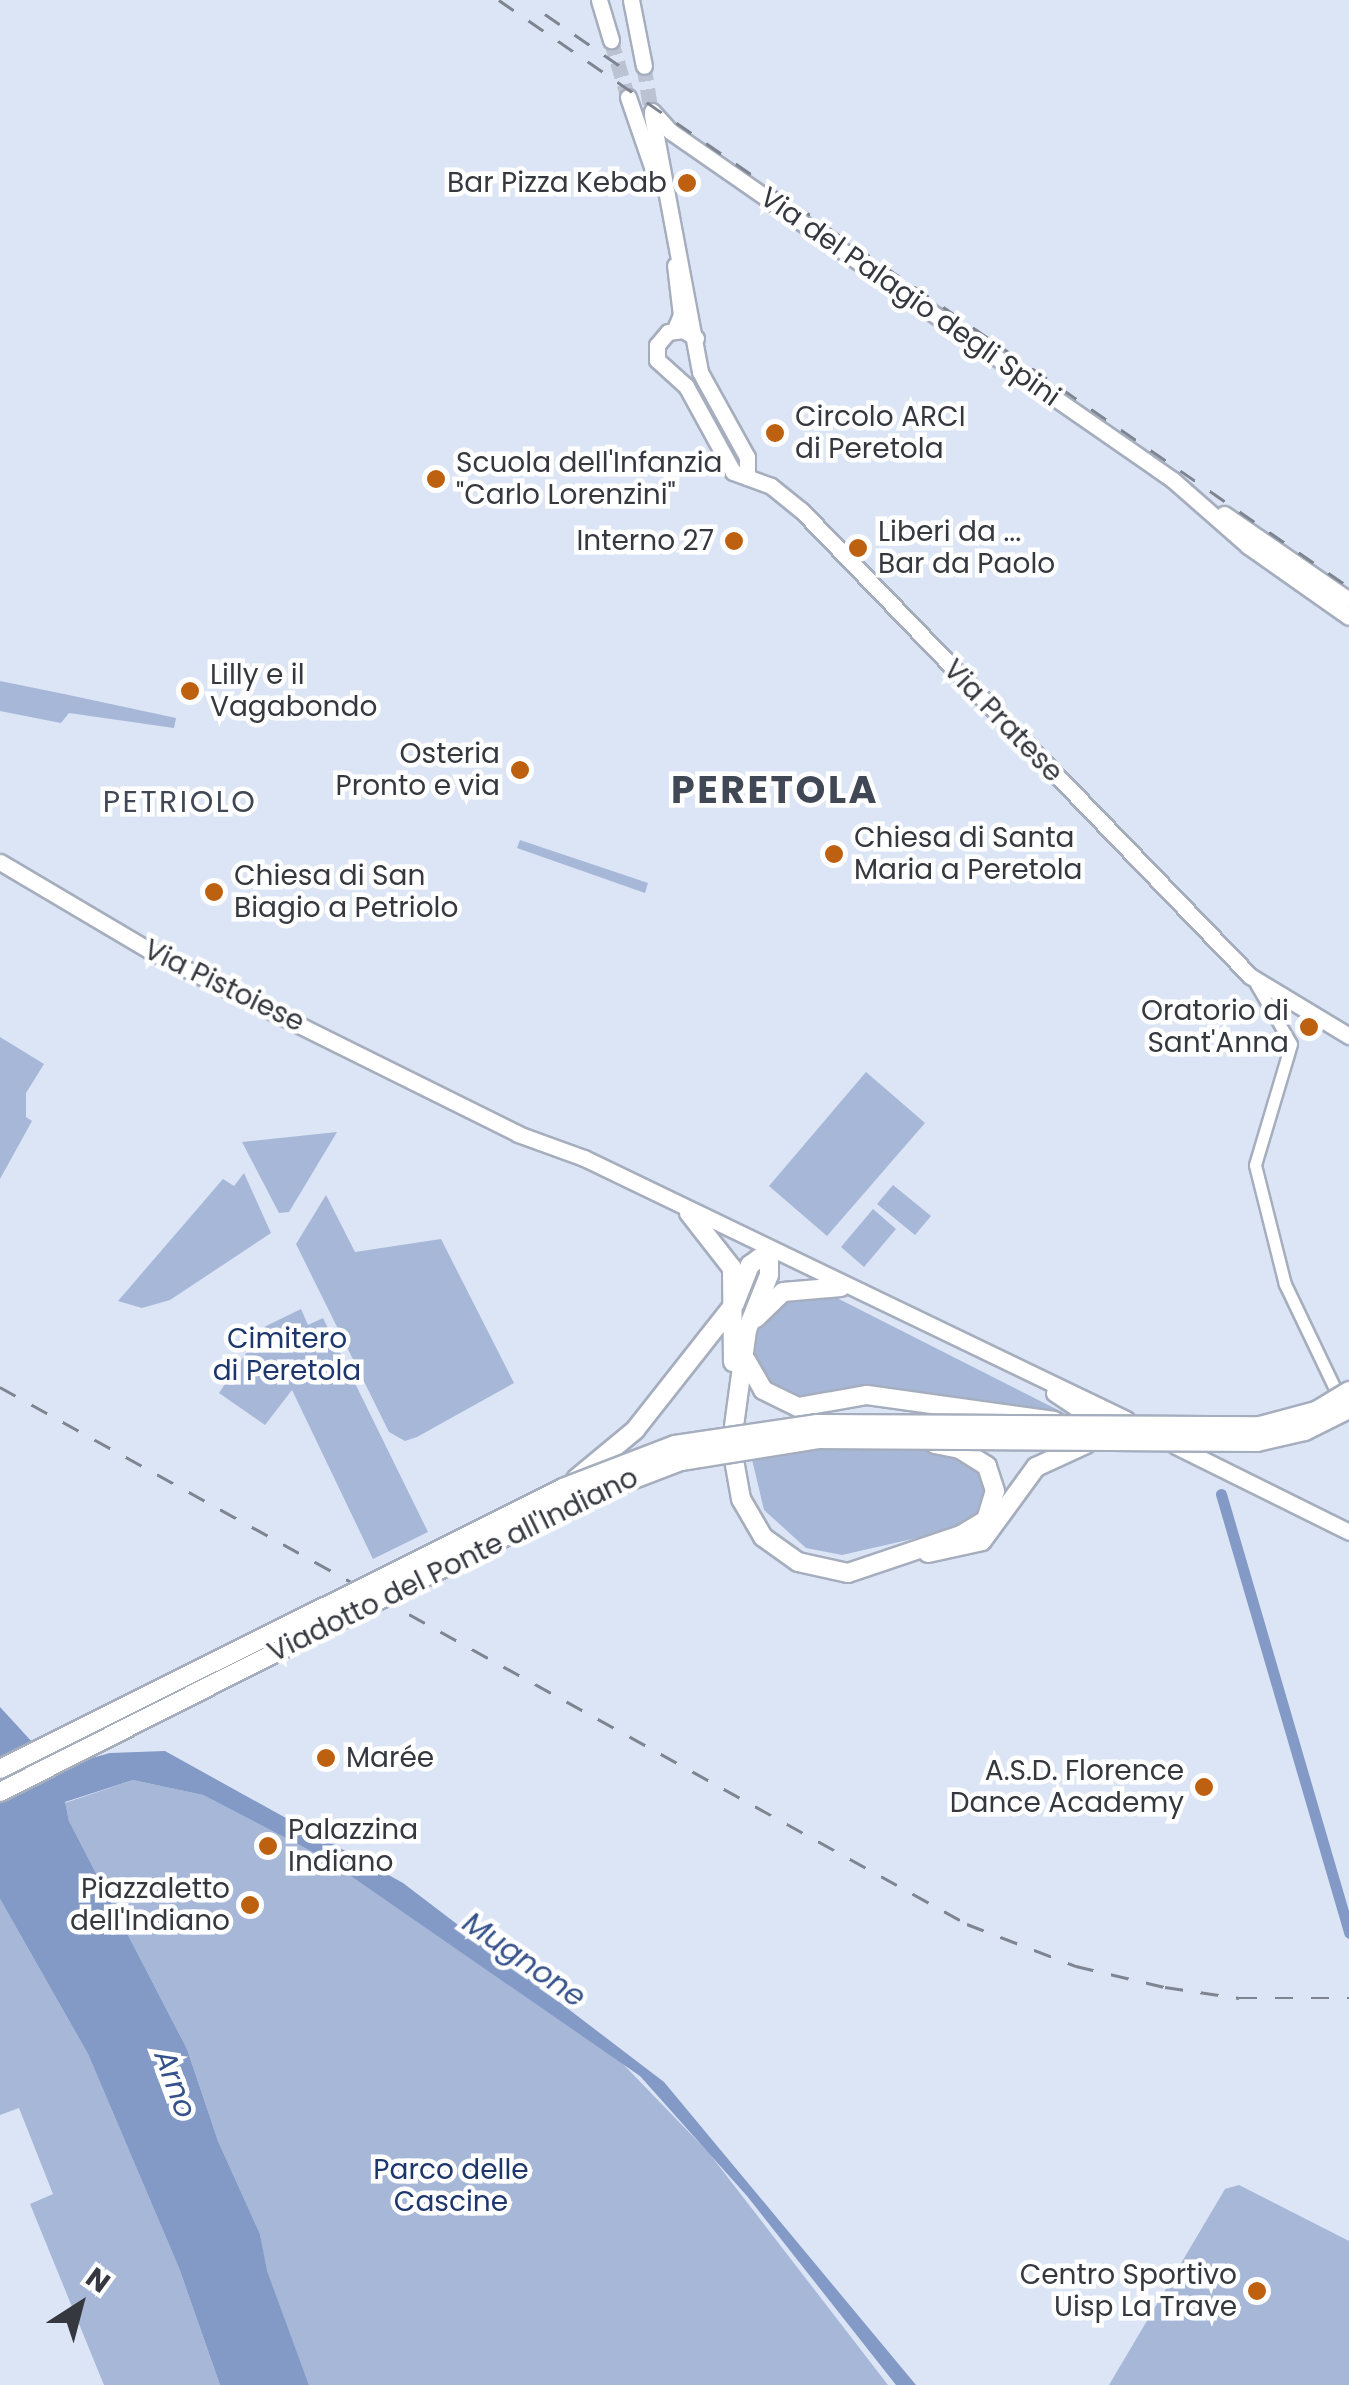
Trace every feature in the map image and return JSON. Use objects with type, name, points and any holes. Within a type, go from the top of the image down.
[{"type":"highway","points":[[689,1213],[730,1262],[737,1399]]},
{"type":"highway","points":[[563,1488],[630,1437],[735,1303],[750,1265],[769,1251]]},
{"type":"highway","points":[[734,1426],[747,1330],[769,1274],[769,1251]]},
{"type":"highway","points":[[747,1330],[783,1292],[841,1287]]},
{"type":"highway","points":[[746,1359],[766,1393],[798,1407],[866,1395],[1069,1425]]},
{"type":"highway","name":"Viadotto del Ponte all'Indiano","points":[[0,1770],[563,1488],[675,1444],[780,1426],[1271,1425],[1342,1390]]},
{"type":"highway","name":"Viadotto del Ponte all'Indiano","points":[[0,1792],[620,1482],[723,1451],[883,1438],[1264,1441],[1348,1414]]},
{"type":"highway","points":[[883,1438],[960,1449],[989,1470],[995,1491],[986,1520],[949,1546]]},
{"type":"highway","points":[[734,1454],[746,1513],[786,1556],[848,1573],[990,1534],[1046,1459],[1108,1441]]},
{"type":"main road","points":[[599,0],[611,40]]},
{"type":"main road","points":[[631,0],[644,66]]},
{"type":"main road","points":[[628,97],[664,196],[698,361],[712,399],[748,457],[747,476]]},
{"type":"main road","name":"Via del Palagio degli Spini","points":[[664,196],[652,111],[670,132],[1349,600]]},
{"type":"main road","points":[[677,256],[681,315],[675,330],[656,350],[658,364],[674,374],[698,361]]},
{"type":"main road","points":[[675,330],[696,338]]},
{"type":"main road","name":"Via Pratese","points":[[674,374],[693,396],[727,465],[802,510],[1250,976],[1349,1036]]},
{"type":"main road","name":"Via del Palagio degli Spini","points":[[1173,480],[1248,546],[1349,617]]},
{"type":"main road","name":"Via Pistoiese","points":[[0,862],[154,952],[841,1287],[1126,1419]]},
{"type":"main road","name":"Via Pistoiese","points":[[1026,1374],[1093,1419]]},
{"type":"main road","points":[[1152,1447],[1181,1450],[1349,1532]]},
{"type":"street","name":"Via Pratese","points":[[1250,976],[1284,1024],[1290,1044],[1255,1164],[1285,1284],[1342,1390]]},
{"type":"green space","points":[[0,681],[176,718],[174,728],[69,713],[61,723],[0,711]]},
{"type":"green space","points":[[520,840],[648,883],[645,893],[517,848]]},
{"type":"green space","points":[[0,1037],[44,1064],[26,1093],[26,1117],[32,1121],[0,1179]]},
{"type":"green space","points":[[866,1072],[925,1123],[827,1236],[769,1186]]},
{"type":"green space","points":[[337,1132],[289,1212],[279,1213],[242,1142]]},
{"type":"green space","points":[[244,1173],[271,1233],[170,1300],[142,1308],[118,1301],[223,1179],[234,1186]]},
{"type":"green space","points":[[893,1185],[931,1216],[915,1235],[877,1204]]},
{"type":"green space","points":[[326,1195],[355,1252],[441,1239],[514,1383],[417,1437],[405,1441],[389,1432],[296,1244]]},
{"type":"green space","points":[[873,1209],[896,1229],[864,1267],[841,1247]]},
{"type":"green space","points":[[792,1296],[833,1296],[1074,1418],[865,1387],[822,1399],[786,1398],[755,1371],[752,1346],[757,1326]]},
{"type":"green space","name":"Cimitero di Peretola","points":[[301,1309],[308,1325],[323,1318],[428,1532],[373,1559],[292,1390],[265,1425],[219,1393],[264,1327]]},
{"type":"green space","points":[[878,1443],[954,1452],[984,1472],[983,1513],[969,1526],[842,1555],[806,1548],[764,1510],[750,1451]]},
{"type":"green space","name":"Parco delle Cascine","points":[[133,1780],[203,1795],[326,1859],[622,2063],[709,2153],[888,2385],[309,2385],[266,2271],[260,2234],[218,2141],[187,2049],[69,1821],[65,1803]]},
{"type":"green space","points":[[0,1899],[88,2054],[179,2268],[220,2385],[104,2385],[30,2204],[53,2194],[19,2108],[0,2115]]},
{"type":"green space","name":"Centro Sportivo Uisp La Trave","points":[[1239,2185],[1349,2241],[1349,2385],[1109,2385],[1225,2189]]},
{"type":"water","name":"Arno","points":[[0,1707],[56,1768],[110,1753],[165,1751],[403,1883],[664,2082],[916,2385],[896,2385],[747,2196],[640,2076],[326,1859],[203,1795],[133,1780],[65,1802],[69,1821],[187,2049],[218,2141],[260,2234],[267,2271],[309,2385],[220,2385],[179,2268],[88,2054],[0,1899]]},
{"type":"waterway","points":[[1221,1494],[1349,1933]]},
{"type":"tunnel","points":[[611,40],[628,97]]},
{"type":"tunnel","points":[[644,66],[651,110]]},
{"type":"railway","points":[[499,0],[1349,587]]},
{"type":"railway","points":[[545,14],[623,68]]},
{"type":"railway","points":[[0,1387],[967,1924],[1076,1966],[1165,1987],[1239,1998],[1349,1998]]},
{"type":"place","name":"Bar Pizza Kebab","points":[[687,183]]},
{"type":"place","name":"Circolo ARCI di Peretola","points":[[775,433]]},
{"type":"place","name":"Scuola dell'Infanzia \"Carlo Lorenzini\"","points":[[436,479]]},
{"type":"place","name":"Interno 27","points":[[734,541]]},
{"type":"place","name":"Liberi da ... Bar da Paolo","points":[[858,548]]},
{"type":"place","name":"Lilly e il Vagabondo","points":[[190,691]]},
{"type":"place","name":"Osteria Pronto e via","points":[[520,770]]},
{"type":"place","name":"Chiesa di Santa Maria a Peretola","points":[[834,854]]},
{"type":"place","name":"Chiesa di San Biagio a Petriolo","points":[[214,892]]},
{"type":"place","name":"Oratorio di Sant'Anna","points":[[1309,1027]]},
{"type":"place","name":"Marée","points":[[326,1758]]},
{"type":"place","name":"A.S.D. Florence Dance Academy","points":[[1204,1787]]},
{"type":"place","name":"Palazzina Indiano","points":[[268,1846]]},
{"type":"place","name":"Piazzaletto dell'Indiano","points":[[250,1905]]},
{"type":"place","name":"Centro Sportivo Uisp La Trave","points":[[1257,2291]]},
{"type":"district","name":"PERETOLA","points":[[775,790]]},
{"type":"district","name":"PETRIOLO","points":[[180,802]]},
{"type":"water label","name":"Mugnone","points":[[524,1960]]}]
